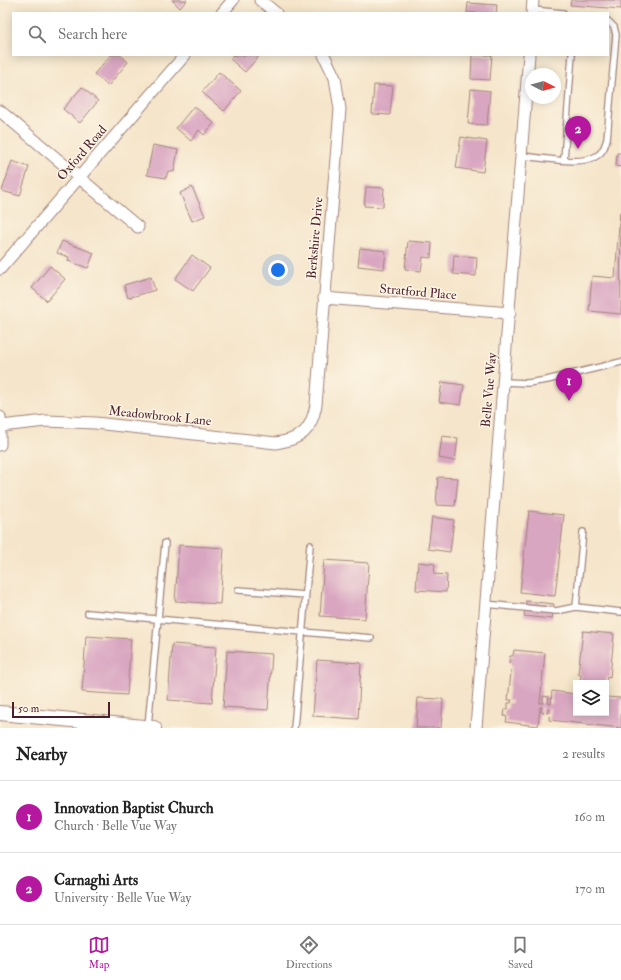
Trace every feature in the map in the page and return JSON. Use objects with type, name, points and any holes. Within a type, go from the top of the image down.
[{"type":"street","points":[[223,12],[233,0]]},
{"type":"street","points":[[260,0],[275,12]]},
{"type":"street","name":"Oxford Road","points":[[0,269],[184,56]]},
{"type":"street","name":"Berkshire Drive","points":[[309,425],[314,415],[316,405],[340,109],[335,78],[324,56]]},
{"type":"street","name":"Belle Vue Way","points":[[476,728],[510,313],[529,56]]},
{"type":"street","points":[[0,111],[138,228]]},
{"type":"street","name":"Stratford Place","points":[[324,298],[510,313]]},
{"type":"street","points":[[0,445],[1,421]]},
{"type":"street","name":"Meadowbrook Lane","points":[[1,421],[95,423],[276,443],[291,441],[302,435],[309,425]]},
{"type":"street","points":[[0,713],[151,728]]},
{"type":"lane","points":[[533,8],[557,12]]},
{"type":"lane","points":[[521,156],[583,161],[598,156],[604,149],[607,139],[616,35],[614,27],[609,22]]},
{"type":"lane","points":[[564,159],[572,56]]},
{"type":"lane","points":[[504,382],[528,383],[547,380],[621,362]]},
{"type":"lane","points":[[576,607],[583,532]]},
{"type":"lane","points":[[151,728],[158,619],[165,543]]},
{"type":"lane","points":[[294,728],[310,545]]},
{"type":"lane","points":[[238,590],[305,595]]},
{"type":"lane","points":[[486,604],[556,611],[576,607],[621,612]]},
{"type":"lane","points":[[88,613],[371,638]]},
{"type":"building","points":[[172,0],[187,0],[180,8]]},
{"type":"building","points":[[571,0],[621,0],[621,9],[570,5]]},
{"type":"building","points":[[468,3],[497,5],[496,12],[467,12]]},
{"type":"building","points":[[110,56],[121,56],[128,62],[108,86],[94,74]]},
{"type":"building","points":[[233,56],[259,56],[245,72],[230,59]]},
{"type":"building","points":[[472,56],[492,56],[490,80],[471,79]]},
{"type":"building","points":[[219,72],[241,91],[224,111],[202,92]]},
{"type":"building","points":[[374,85],[393,86],[390,115],[372,114]]},
{"type":"building","points":[[82,87],[98,101],[80,123],[63,109]]},
{"type":"building","points":[[471,89],[490,91],[487,125],[468,124]]},
{"type":"building","points":[[194,106],[214,123],[204,135],[199,130],[191,141],[176,128]]},
{"type":"building","points":[[461,137],[487,141],[483,172],[456,168]]},
{"type":"building","points":[[153,145],[178,150],[174,172],[168,171],[166,178],[147,175]]},
{"type":"building","points":[[617,153],[621,153],[621,167],[616,166]]},
{"type":"building","points":[[12,161],[29,167],[20,196],[2,191]]},
{"type":"building","points":[[192,187],[205,216],[192,221],[180,193]]},
{"type":"building","points":[[366,187],[384,188],[383,207],[364,206]]},
{"type":"building","points":[[620,212],[621,314],[589,311],[592,276],[615,278]]},
{"type":"building","points":[[62,241],[94,253],[88,268],[68,261],[69,257],[57,253]]},
{"type":"building","points":[[408,241],[432,243],[431,258],[423,257],[421,271],[405,269]]},
{"type":"building","points":[[360,248],[386,251],[384,269],[358,266]]},
{"type":"building","points":[[192,255],[210,268],[193,291],[175,279]]},
{"type":"building","points":[[454,255],[477,257],[476,276],[453,274]]},
{"type":"building","points":[[50,266],[65,279],[47,301],[32,288]]},
{"type":"building","points":[[151,277],[155,290],[128,298],[124,285]]},
{"type":"building","points":[[442,382],[464,385],[461,405],[439,402]]},
{"type":"building","points":[[442,436],[458,438],[455,461],[439,458]]},
{"type":"building","points":[[438,477],[458,478],[455,506],[436,505]]},
{"type":"building","points":[[529,511],[564,515],[555,596],[520,592]]},
{"type":"building","points":[[432,517],[454,520],[450,552],[428,549]]},
{"type":"building","points":[[179,545],[224,548],[220,604],[175,601]]},
{"type":"building","points":[[324,560],[369,563],[365,619],[320,616]]},
{"type":"building","points":[[418,562],[435,564],[434,574],[447,575],[446,592],[416,590]]},
{"type":"building","points":[[526,601],[554,604],[552,619],[524,616]]},
{"type":"building","points":[[583,631],[614,634],[610,678],[607,677],[606,680],[580,680],[581,675],[578,674]]},
{"type":"building","points":[[86,636],[131,639],[127,695],[82,692]]},
{"type":"building","points":[[172,644],[216,647],[212,703],[168,700]]},
{"type":"building","points":[[514,650],[545,653],[540,703],[543,703],[543,696],[549,697],[548,703],[551,704],[552,691],[573,694],[573,716],[609,716],[609,697],[621,698],[621,728],[549,720],[550,708],[548,708],[548,713],[541,712],[542,707],[540,707],[538,726],[506,722],[507,717],[504,716],[505,709],[508,709],[508,703],[511,703],[512,700],[508,700],[512,664],[509,663],[510,656],[513,656]]},
{"type":"building","points":[[227,651],[272,654],[268,710],[223,707]]},
{"type":"building","points":[[317,660],[361,663],[358,719],[313,716]]},
{"type":"building","points":[[418,698],[443,699],[441,728],[416,728]]},
{"type":"place","name":"Carnaghi Arts","points":[[578,149]]},
{"type":"place","name":"Innovation Baptist Church","points":[[569,401]]}]
